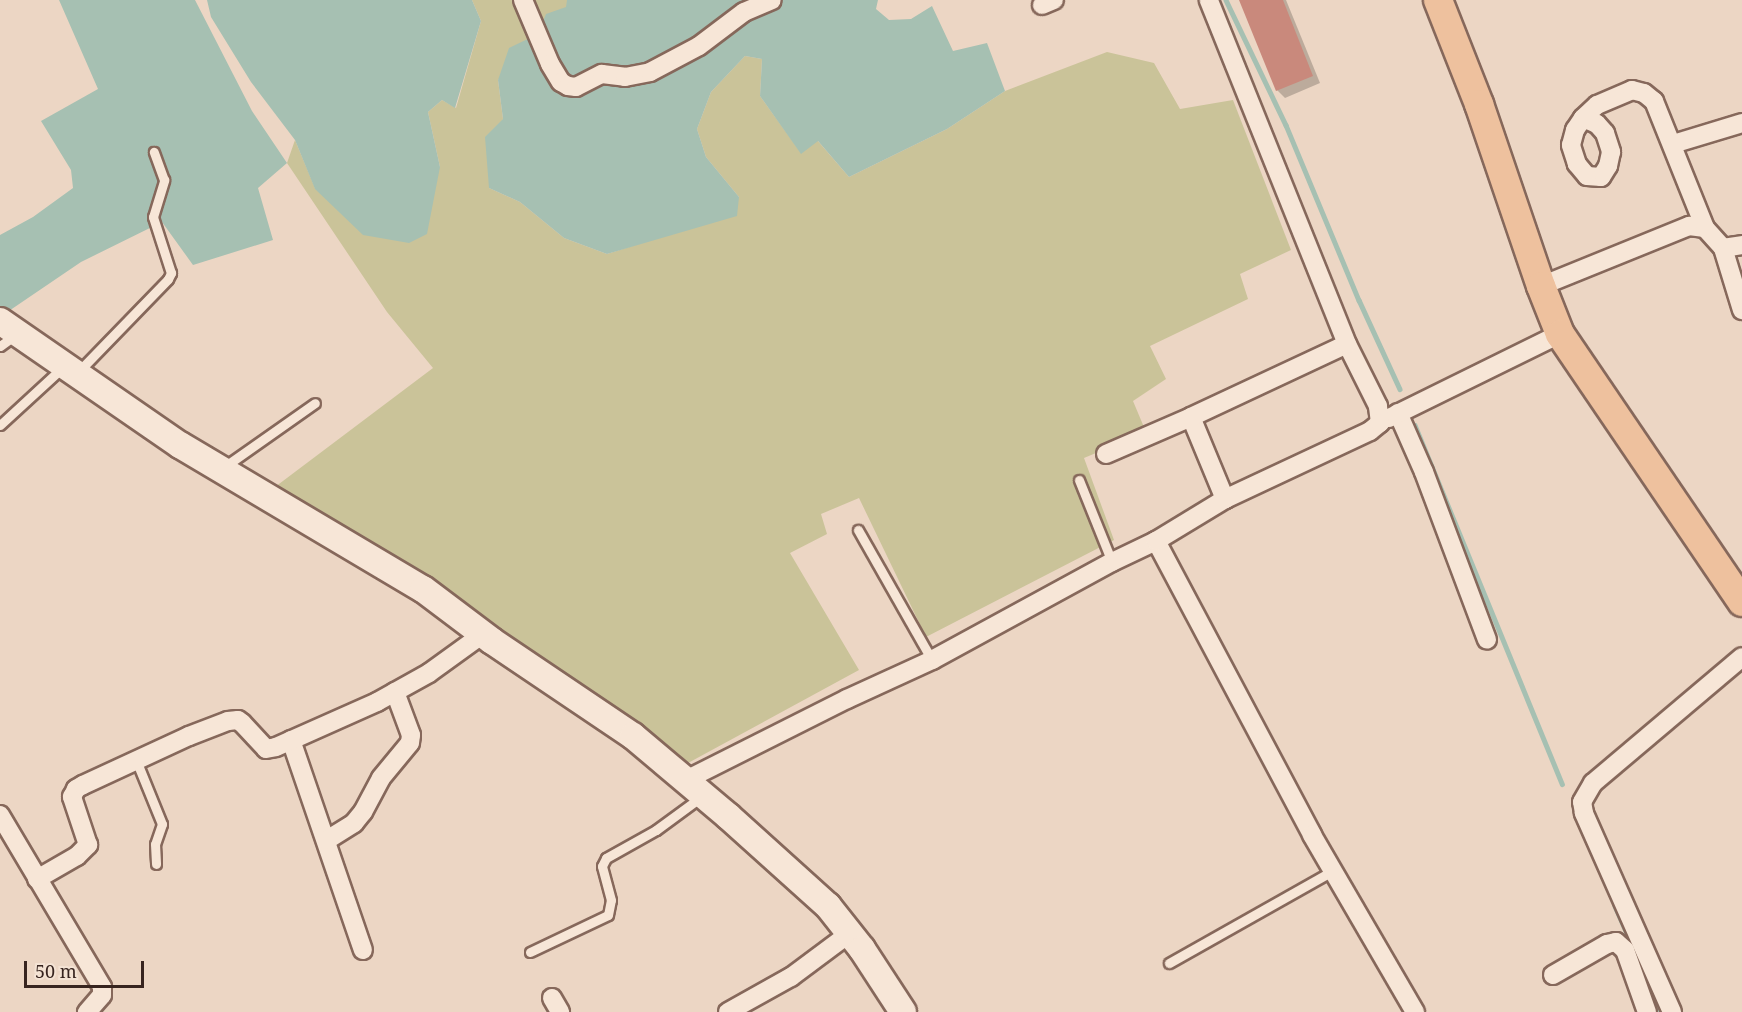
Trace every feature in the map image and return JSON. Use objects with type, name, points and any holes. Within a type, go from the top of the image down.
[{"type":"main road","points":[[1438,0],[1479,104],[1541,286],[1560,334],[1742,602]]},
{"type":"street","points":[[523,0],[550,64],[561,82],[576,87],[602,74],[625,77],[650,72],[699,46],[744,12],[772,0]]},
{"type":"street","points":[[1209,0],[1347,344],[1378,406],[1380,423]]},
{"type":"street","points":[[1583,118],[1597,105],[1632,90],[1644,93],[1654,101],[1705,228],[1723,248],[1742,310]]},
{"type":"street","points":[[1673,144],[1742,123]]},
{"type":"street","points":[[1541,286],[1689,226],[1705,228]]},
{"type":"street","points":[[1723,248],[1742,245]]},
{"type":"street","points":[[6,333],[72,369],[180,445],[423,589],[483,634],[633,736],[828,906],[850,933],[903,1012]]},
{"type":"street","points":[[695,788],[847,699],[932,660],[1112,562],[1156,541],[1225,499],[1370,431],[1398,413],[1560,334]]},
{"type":"street","points":[[1106,454],[1347,344]]},
{"type":"street","points":[[1398,413],[1424,472],[1487,640]]},
{"type":"street","points":[[1191,417],[1225,499]]},
{"type":"street","points":[[1156,541],[1334,870],[1415,1012]]},
{"type":"street","points":[[37,879],[77,856],[88,845],[72,797],[73,792],[83,785],[189,736],[238,720],[266,749],[291,740],[395,692],[429,673],[483,634]]},
{"type":"street","points":[[1672,1012],[1584,813],[1582,802],[1593,783],[1742,657]]},
{"type":"street","points":[[327,840],[354,823],[363,812],[381,778],[410,743],[411,735],[395,692]]},
{"type":"street","points":[[291,740],[363,950]]},
{"type":"street","points":[[0,814],[102,987],[102,995],[87,1012]]},
{"type":"street","points":[[728,1012],[790,977],[850,933]]},
{"type":"street","points":[[1554,975],[1607,944],[1616,942],[1624,950],[1647,1012]]},
{"type":"lane","points":[[0,425],[72,369],[168,279],[171,273],[153,217],[164,180],[154,152]]},
{"type":"lane","points":[[222,469],[315,403]]},
{"type":"lane","points":[[1079,480],[1112,562]]},
{"type":"lane","points":[[858,530],[932,660]]},
{"type":"lane","points":[[136,760],[162,824],[155,844],[156,864]]},
{"type":"lane","points":[[530,952],[608,915],[611,900],[602,866],[606,858],[656,830],[695,788]]},
{"type":"lane","points":[[1169,963],[1334,870]]},
{"type":"shaded area","points":[[59,0],[195,0],[252,111],[287,163],[258,188],[273,240],[193,265],[162,222],[81,262],[0,317],[0,235],[33,217],[73,188],[71,170],[41,121],[98,89]]},
{"type":"shaded area","points":[[207,0],[472,0],[481,21],[455,108],[442,100],[428,112],[440,167],[427,234],[409,243],[363,235],[315,189],[295,140],[251,82],[211,17]]},
{"type":"shaded area","points":[[472,0],[567,0],[567,7],[538,34],[498,80],[503,119],[489,188],[520,202],[564,238],[607,254],[667,235],[739,197],[706,157],[697,129],[711,92],[745,56],[762,59],[760,96],[801,153],[817,140],[849,177],[947,129],[1005,91],[1107,52],[1154,63],[1180,109],[1233,100],[1291,250],[1240,274],[1248,299],[1150,346],[1166,379],[1133,401],[1146,432],[1084,458],[1114,540],[926,637],[859,498],[821,514],[827,534],[790,553],[859,670],[677,769],[271,490],[433,368],[387,312],[287,163],[295,140],[315,188],[440,167],[428,112],[442,100],[456,108],[481,21]]},
{"type":"shaded area","points":[[567,0],[878,0],[876,9],[889,20],[911,19],[932,6],[953,51],[987,43],[1005,91],[947,129],[849,177],[818,141],[801,154],[760,96],[762,59],[745,56],[711,92],[697,129],[706,157],[739,197],[737,216],[607,254],[564,238],[520,202],[489,188],[485,137],[503,119],[498,80],[509,48],[538,34],[546,14],[566,7]]},
{"type":"building","points":[[1239,0],[1283,0],[1313,76],[1276,91]]},
{"type":"waterway","points":[[1226,0],[1286,125],[1359,300],[1400,389]]},
{"type":"waterway","points":[[1415,425],[1562,784]]},
{"type":"waterway","points":[[1615,906],[1661,1012]]}]
